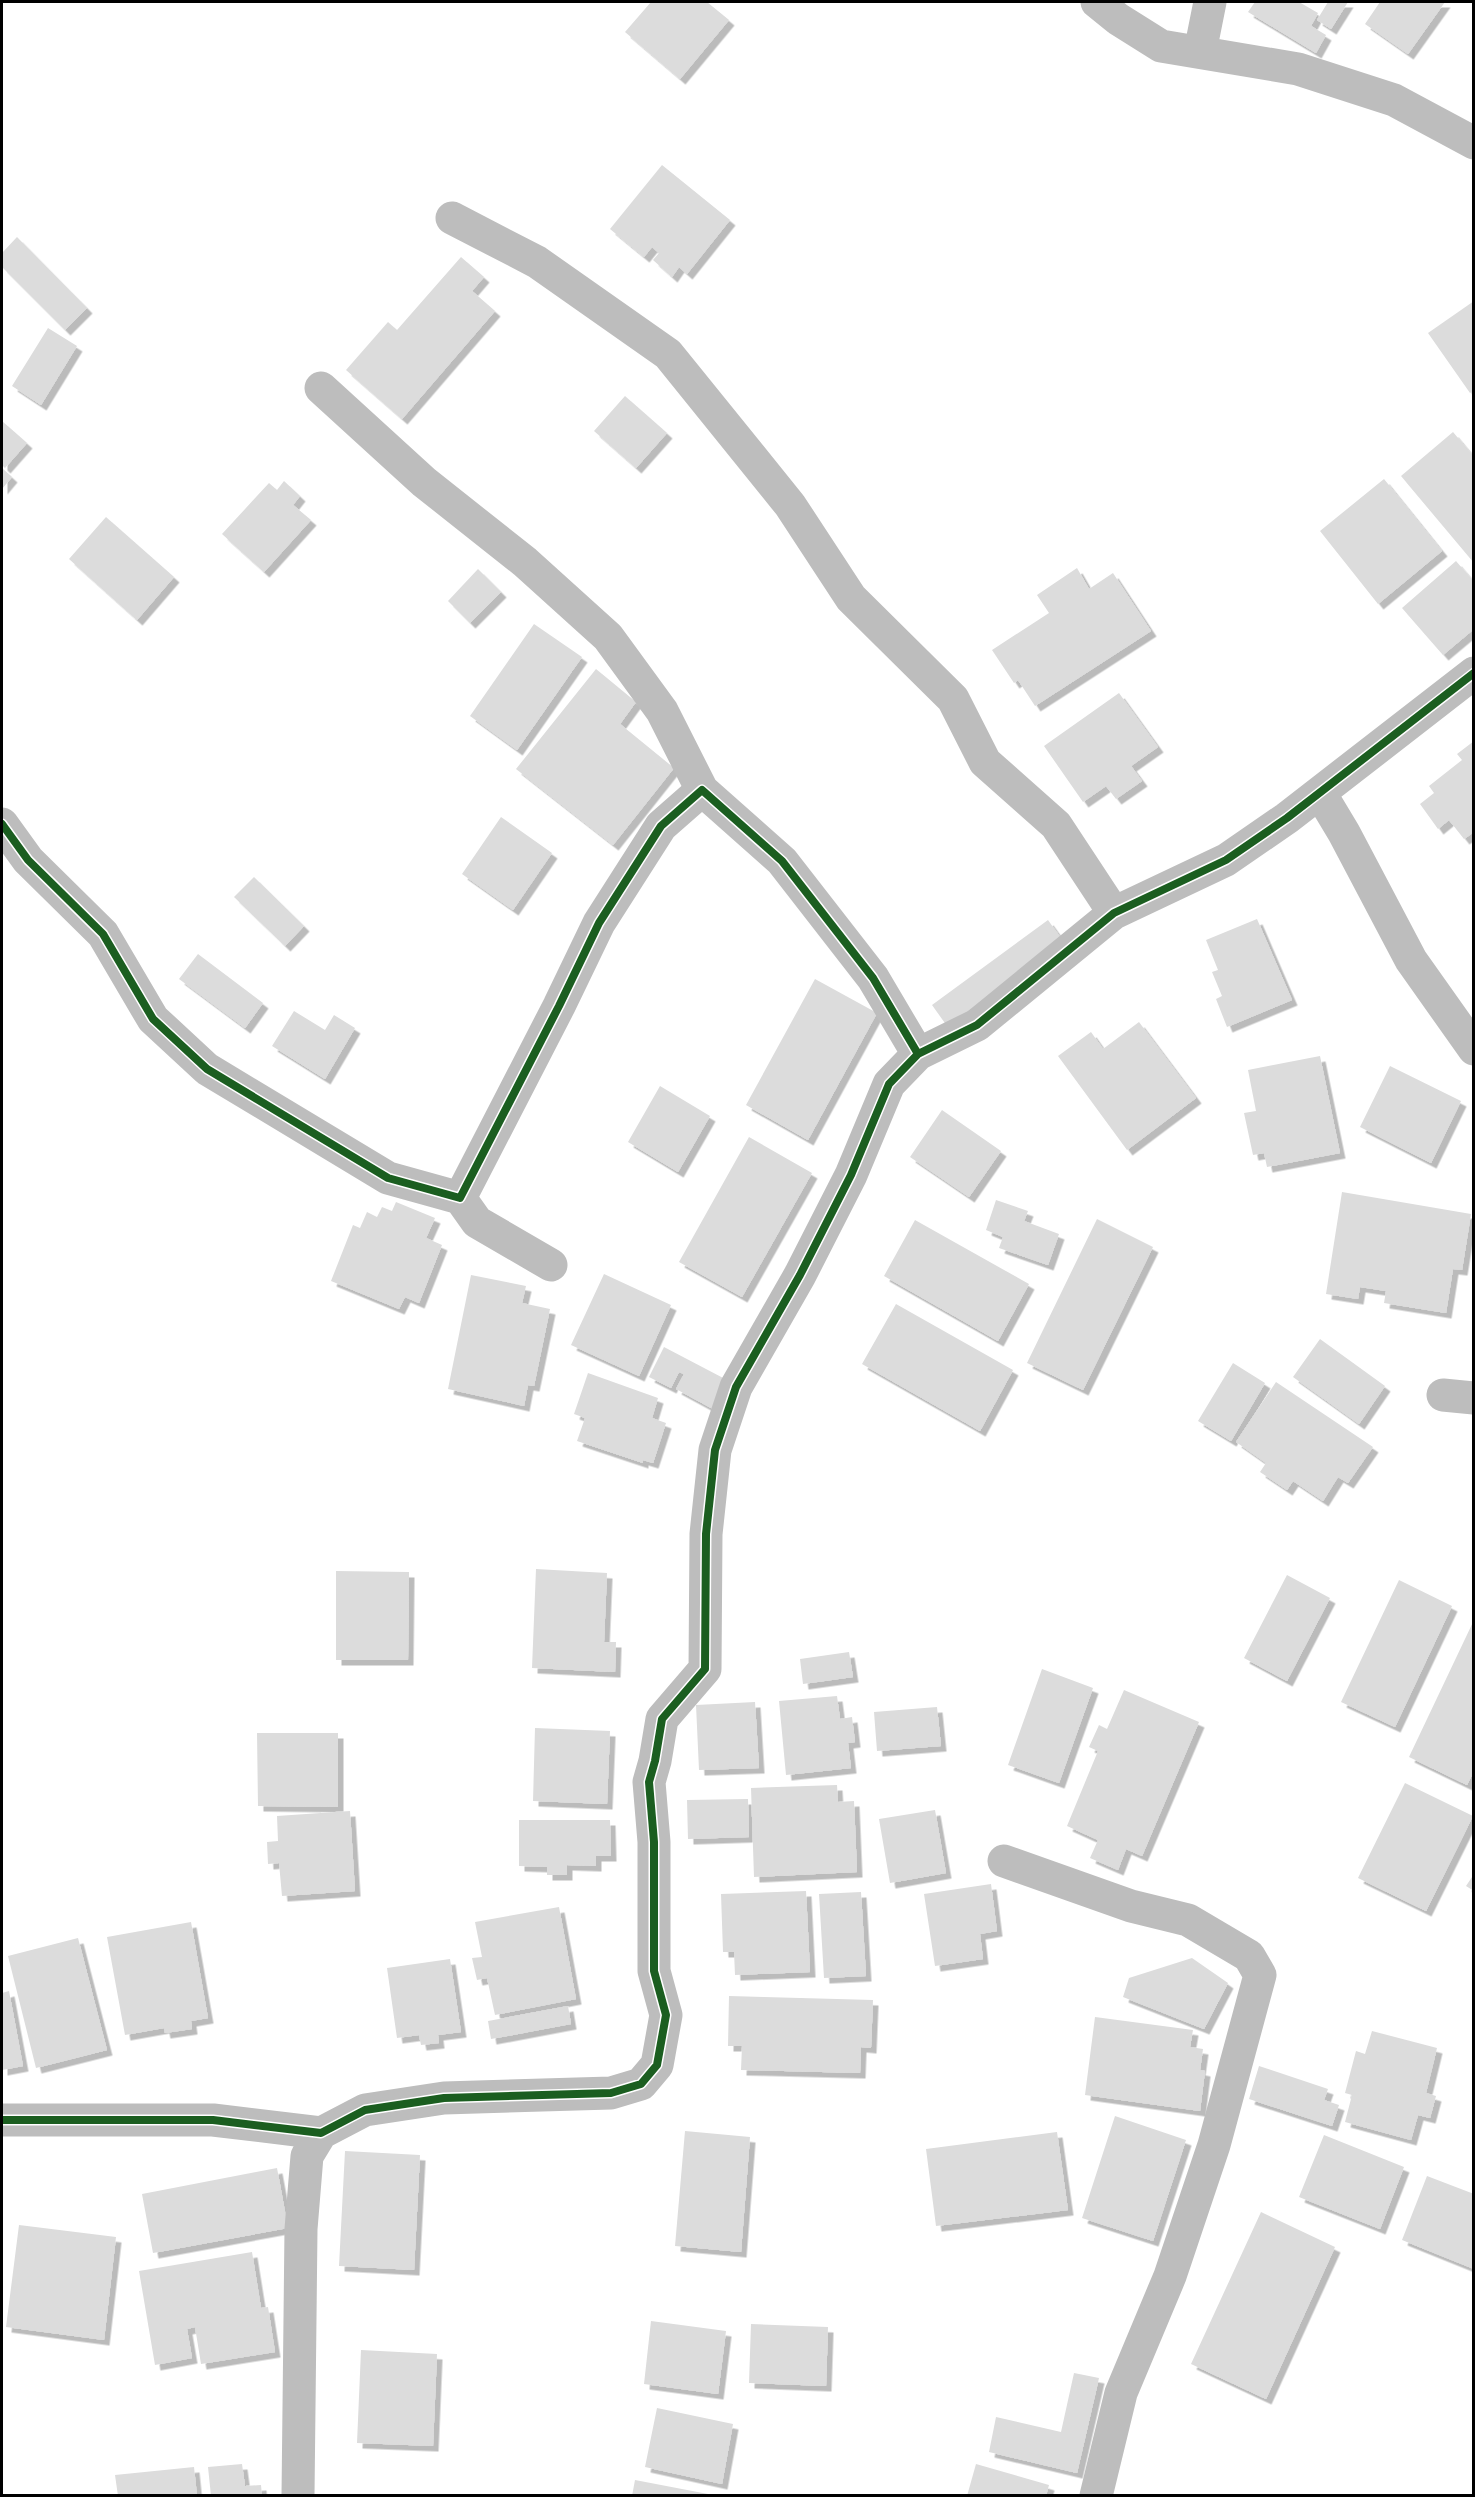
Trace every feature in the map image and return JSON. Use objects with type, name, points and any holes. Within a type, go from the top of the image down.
[{"type":"street","points":[[1097,2],[1161,46],[1298,69],[1394,100],[1473,143]]},
{"type":"street","points":[[1200,52],[1210,2]]},
{"type":"street","points":[[452,218],[537,262],[668,354],[790,505],[851,598],[953,699],[985,762],[1056,825],[1114,913]]},
{"type":"street","points":[[321,388],[424,482],[525,561],[608,637],[662,711],[702,790],[782,861],[873,978],[918,1054]]},
{"type":"street","points":[[298,2496],[301,2229],[307,2156],[321,2133],[365,2110],[444,2098],[611,2093],[640,2084],[657,2065],[666,2015],[654,1971],[654,1842],[649,1782],[662,1719],[705,1669],[706,1534],[715,1450],[736,1387],[800,1275],[851,1175],[889,1084],[918,1054],[977,1025],[1114,913],[1226,860],[1287,818],[1473,673]]},
{"type":"street","points":[[460,1198],[599,922],[661,826],[702,790]]},
{"type":"street","points":[[1320,793],[1344,833],[1411,960],[1473,1049]]},
{"type":"street","points":[[2,824],[28,860],[103,934],[153,1019],[207,1069],[388,1178],[460,1198],[477,1222],[551,1265]]},
{"type":"street","points":[[1004,1862],[1131,1906],[1188,1920],[1249,1956],[1260,1975],[1214,2145],[1170,2276],[1121,2392],[1096,2496]]},
{"type":"street","points":[[2,2120],[213,2120],[321,2133]]},
{"type":"building","points":[[651,2],[707,2],[729,20],[680,79],[625,32]]},
{"type":"building","points":[[1255,2],[1299,2],[1318,13],[1311,26],[1326,35],[1316,53],[1248,12]]},
{"type":"building","points":[[1328,2],[1348,2],[1331,29],[1317,20]]},
{"type":"building","points":[[1380,2],[1445,2],[1408,54],[1365,24]]},
{"type":"building","points":[[662,165],[730,220],[687,274],[679,267],[672,277],[653,260],[659,253],[652,247],[644,257],[610,229]]},
{"type":"building","points":[[17,237],[87,308],[65,330],[2,267],[2,253]]},
{"type":"building","points":[[461,257],[484,277],[472,291],[495,311],[402,419],[346,370],[388,322],[397,330]]},
{"type":"building","points":[[1474,301],[1474,390],[1470,393],[1428,333]]},
{"type":"building","points":[[48,328],[77,346],[41,405],[12,386]]},
{"type":"building","points":[[625,396],[667,433],[636,468],[594,431]]},
{"type":"building","points":[[2,421],[27,443],[5,468],[2,465]]},
{"type":"building","points":[[1453,432],[1474,457],[1474,563],[1401,476]]},
{"type":"building","points":[[2,468],[12,477],[2,489]]},
{"type":"building","points":[[1384,479],[1442,551],[1378,604],[1320,531]]},
{"type":"building","points":[[284,481],[300,496],[293,505],[311,520],[264,572],[222,534],[269,483],[277,490]]},
{"type":"building","points":[[106,517],[174,577],[137,620],[69,559]]},
{"type":"building","points":[[1456,561],[1474,582],[1474,629],[1443,655],[1402,608]]},
{"type":"building","points":[[1077,568],[1089,589],[1113,573],[1151,631],[1035,706],[1018,680],[1014,683],[992,650],[1049,613],[1037,595]]},
{"type":"building","points":[[478,569],[501,592],[470,623],[448,601]]},
{"type":"building","points":[[534,624],[582,657],[517,750],[470,716]]},
{"type":"building","points":[[596,669],[636,702],[620,724],[674,768],[613,845],[516,769]]},
{"type":"building","points":[[1119,693],[1158,747],[1131,766],[1142,781],[1116,799],[1106,786],[1083,802],[1044,746]]},
{"type":"building","points":[[1474,741],[1474,832],[1464,839],[1449,820],[1438,829],[1420,804],[1434,793],[1429,786],[1462,760],[1457,754]]},
{"type":"building","points":[[501,817],[552,853],[513,910],[462,874]]},
{"type":"building","points":[[254,877],[304,926],[285,946],[234,897]]},
{"type":"building","points":[[1257,919],[1292,1000],[1227,1027],[1216,999],[1222,996],[1212,972],[1218,970],[1206,940]]},
{"type":"building","points":[[1048,920],[1063,941],[947,1026],[932,1005]]},
{"type":"building","points":[[198,954],[263,1003],[245,1028],[179,979]]},
{"type":"building","points":[[815,979],[877,1013],[808,1140],[746,1105]]},
{"type":"building","points":[[294,1011],[325,1030],[334,1015],[355,1028],[325,1079],[272,1046]]},
{"type":"building","points":[[1139,1022],[1196,1098],[1127,1150],[1058,1056],[1091,1032],[1103,1049]]},
{"type":"building","points":[[1320,1056],[1340,1153],[1267,1167],[1264,1153],[1253,1155],[1244,1113],[1256,1111],[1248,1070]]},
{"type":"building","points":[[1390,1066],[1461,1101],[1431,1163],[1360,1127]]},
{"type":"building","points":[[660,1086],[710,1116],[678,1172],[628,1142]]},
{"type":"building","points":[[942,1110],[1001,1151],[969,1197],[910,1157]]},
{"type":"building","points":[[749,1137],[812,1173],[742,1297],[679,1262]]},
{"type":"building","points":[[1342,1192],[1471,1214],[1462,1270],[1453,1269],[1446,1313],[1384,1303],[1386,1291],[1360,1287],[1358,1299],[1326,1294]]},
{"type":"building","points":[[996,1200],[1028,1211],[1024,1221],[1059,1234],[1048,1265],[999,1248],[1003,1237],[986,1230]]},
{"type":"building","points":[[396,1202],[435,1218],[426,1238],[442,1245],[419,1303],[405,1297],[399,1309],[331,1281],[353,1225],[360,1228],[367,1212],[377,1217],[382,1207],[392,1211]]},
{"type":"building","points":[[1097,1219],[1153,1247],[1083,1390],[1027,1363]]},
{"type":"building","points":[[915,1220],[1029,1284],[998,1341],[884,1276]]},
{"type":"building","points":[[604,1274],[671,1305],[639,1376],[571,1345]]},
{"type":"building","points":[[471,1275],[526,1286],[522,1303],[550,1309],[534,1386],[528,1385],[524,1406],[448,1389]]},
{"type":"building","points":[[896,1304],[1013,1370],[980,1431],[862,1364]]},
{"type":"building","points":[[1320,1339],[1385,1386],[1359,1424],[1293,1377]]},
{"type":"building","points":[[664,1347],[727,1380],[713,1409],[676,1389],[684,1374],[679,1372],[671,1388],[649,1377]]},
{"type":"building","points":[[1233,1363],[1265,1383],[1231,1441],[1198,1421]]},
{"type":"building","points":[[588,1373],[658,1398],[652,1418],[666,1423],[653,1463],[643,1460],[643,1463],[577,1441],[585,1418],[574,1414]]},
{"type":"building","points":[[1276,1382],[1373,1447],[1348,1483],[1338,1477],[1323,1501],[1293,1481],[1287,1490],[1260,1472],[1266,1463],[1236,1442]]},
{"type":"building","points":[[536,1569],[607,1573],[604,1642],[616,1642],[615,1672],[532,1668]]},
{"type":"building","points":[[336,1571],[409,1572],[408,1660],[336,1660]]},
{"type":"building","points":[[1287,1575],[1330,1598],[1287,1681],[1244,1658]]},
{"type":"building","points":[[1399,1580],[1452,1606],[1395,1727],[1341,1702]]},
{"type":"building","points":[[1474,1620],[1474,1771],[1467,1785],[1409,1757]]},
{"type":"building","points":[[849,1652],[853,1677],[803,1684],[800,1659]]},
{"type":"building","points":[[1042,1669],[1093,1688],[1059,1783],[1008,1765]]},
{"type":"building","points":[[1124,1690],[1199,1722],[1142,1856],[1126,1849],[1118,1870],[1090,1858],[1098,1840],[1067,1826],[1098,1751],[1089,1747],[1099,1725],[1107,1729]]},
{"type":"building","points":[[837,1696],[840,1719],[852,1717],[855,1742],[848,1743],[851,1768],[786,1775],[779,1701]]},
{"type":"building","points":[[755,1702],[759,1768],[699,1770],[696,1705]]},
{"type":"building","points":[[937,1707],[941,1746],[877,1751],[874,1712]]},
{"type":"building","points":[[535,1728],[610,1731],[607,1804],[533,1801]]},
{"type":"building","points":[[257,1733],[338,1733],[338,1807],[258,1806]]},
{"type":"building","points":[[1405,1783],[1473,1816],[1426,1911],[1358,1878]]},
{"type":"building","points":[[837,1785],[838,1802],[854,1801],[857,1872],[754,1877],[751,1788]]},
{"type":"building","points":[[748,1799],[749,1837],[688,1839],[687,1800]]},
{"type":"building","points":[[935,1810],[946,1873],[890,1883],[879,1819]]},
{"type":"building","points":[[350,1811],[355,1891],[282,1896],[279,1863],[268,1864],[267,1842],[278,1841],[277,1816]]},
{"type":"building","points":[[519,1820],[610,1820],[611,1856],[596,1856],[596,1866],[567,1865],[567,1875],[547,1875],[547,1867],[519,1866]]},
{"type":"building","points":[[1474,1874],[1474,1891],[1466,1886]]},
{"type":"building","points":[[991,1884],[997,1931],[980,1934],[983,1959],[935,1966],[924,1894]]},
{"type":"building","points":[[806,1891],[810,1972],[735,1975],[734,1952],[723,1952],[721,1894]]},
{"type":"building","points":[[861,1892],[866,1976],[824,1978],[819,1894]]},
{"type":"building","points":[[559,1907],[576,1999],[495,2015],[487,1978],[477,1980],[472,1958],[482,1957],[475,1922]]},
{"type":"building","points":[[191,1922],[208,2018],[191,2021],[192,2029],[165,2033],[164,2028],[125,2035],[107,1937]]},
{"type":"building","points":[[78,1938],[107,2050],[36,2068],[8,1956]]},
{"type":"building","points":[[1192,1958],[1228,1983],[1204,2029],[1123,1997],[1129,1978]]},
{"type":"building","points":[[450,1959],[461,2032],[438,2035],[439,2043],[421,2045],[419,2035],[397,2038],[387,1968]]},
{"type":"building","points":[[9,1991],[23,2066],[2,2070],[2,1993]]},
{"type":"building","points":[[729,1996],[873,2000],[871,2048],[861,2047],[860,2073],[741,2070],[742,2046],[728,2046]]},
{"type":"building","points":[[568,2006],[571,2024],[491,2039],[488,2021]]},
{"type":"building","points":[[1095,2017],[1193,2030],[1190,2047],[1203,2049],[1200,2070],[1205,2071],[1200,2111],[1085,2095]]},
{"type":"building","points":[[1372,2031],[1437,2048],[1426,2093],[1436,2096],[1430,2118],[1418,2115],[1411,2140],[1345,2122],[1352,2095],[1345,2093],[1356,2051],[1365,2054]]},
{"type":"building","points":[[1259,2066],[1328,2089],[1324,2100],[1339,2105],[1332,2126],[1249,2099]]},
{"type":"building","points":[[1115,2116],[1186,2140],[1153,2241],[1082,2218]]},
{"type":"building","points":[[685,2131],[750,2137],[741,2252],[675,2246]]},
{"type":"building","points":[[1057,2132],[1068,2210],[936,2226],[926,2149]]},
{"type":"building","points":[[1324,2135],[1404,2167],[1380,2229],[1299,2197]]},
{"type":"building","points":[[345,2151],[420,2155],[414,2270],[339,2266]]},
{"type":"building","points":[[277,2168],[288,2228],[153,2253],[142,2194]]},
{"type":"building","points":[[1427,2176],[1474,2194],[1474,2269],[1402,2240]]},
{"type":"building","points":[[1261,2212],[1335,2247],[1266,2399],[1191,2364]]},
{"type":"building","points":[[19,2225],[116,2237],[104,2340],[6,2327]]},
{"type":"building","points":[[252,2252],[261,2308],[268,2307],[275,2352],[201,2364],[195,2327],[187,2329],[192,2358],[155,2365],[139,2271]]},
{"type":"building","points":[[651,2321],[726,2331],[718,2394],[644,2384]]},
{"type":"building","points":[[751,2324],[828,2327],[826,2386],[749,2383]]},
{"type":"building","points":[[361,2350],[437,2354],[433,2446],[357,2443]]},
{"type":"building","points":[[1074,2373],[1099,2378],[1077,2473],[989,2452],[996,2417],[1061,2432]]},
{"type":"building","points":[[657,2408],[733,2424],[722,2484],[645,2467]]},
{"type":"building","points":[[242,2464],[245,2486],[261,2485],[262,2496],[211,2496],[208,2467]]},
{"type":"building","points":[[976,2464],[1049,2485],[1046,2496],[967,2496]]},
{"type":"building","points":[[194,2467],[197,2496],[118,2496],[115,2475]]},
{"type":"building","points":[[635,2480],[708,2494],[708,2496],[632,2496]]},
{"type":"cycle path","points":[[2,2120],[213,2120],[321,2133],[365,2110],[444,2098],[611,2093],[641,2084],[657,2065],[666,2015],[654,1971],[654,1842],[649,1782],[662,1719],[705,1669],[706,1534],[715,1450],[736,1387],[800,1275],[851,1175],[889,1084],[918,1054],[977,1025],[1114,913],[1226,860],[1287,818],[1474,673]]},
{"type":"cycle path","points":[[2,824],[28,860],[103,934],[153,1019],[207,1069],[388,1178],[460,1198],[599,923],[661,826],[702,790],[782,861],[873,978],[918,1054]]}]
